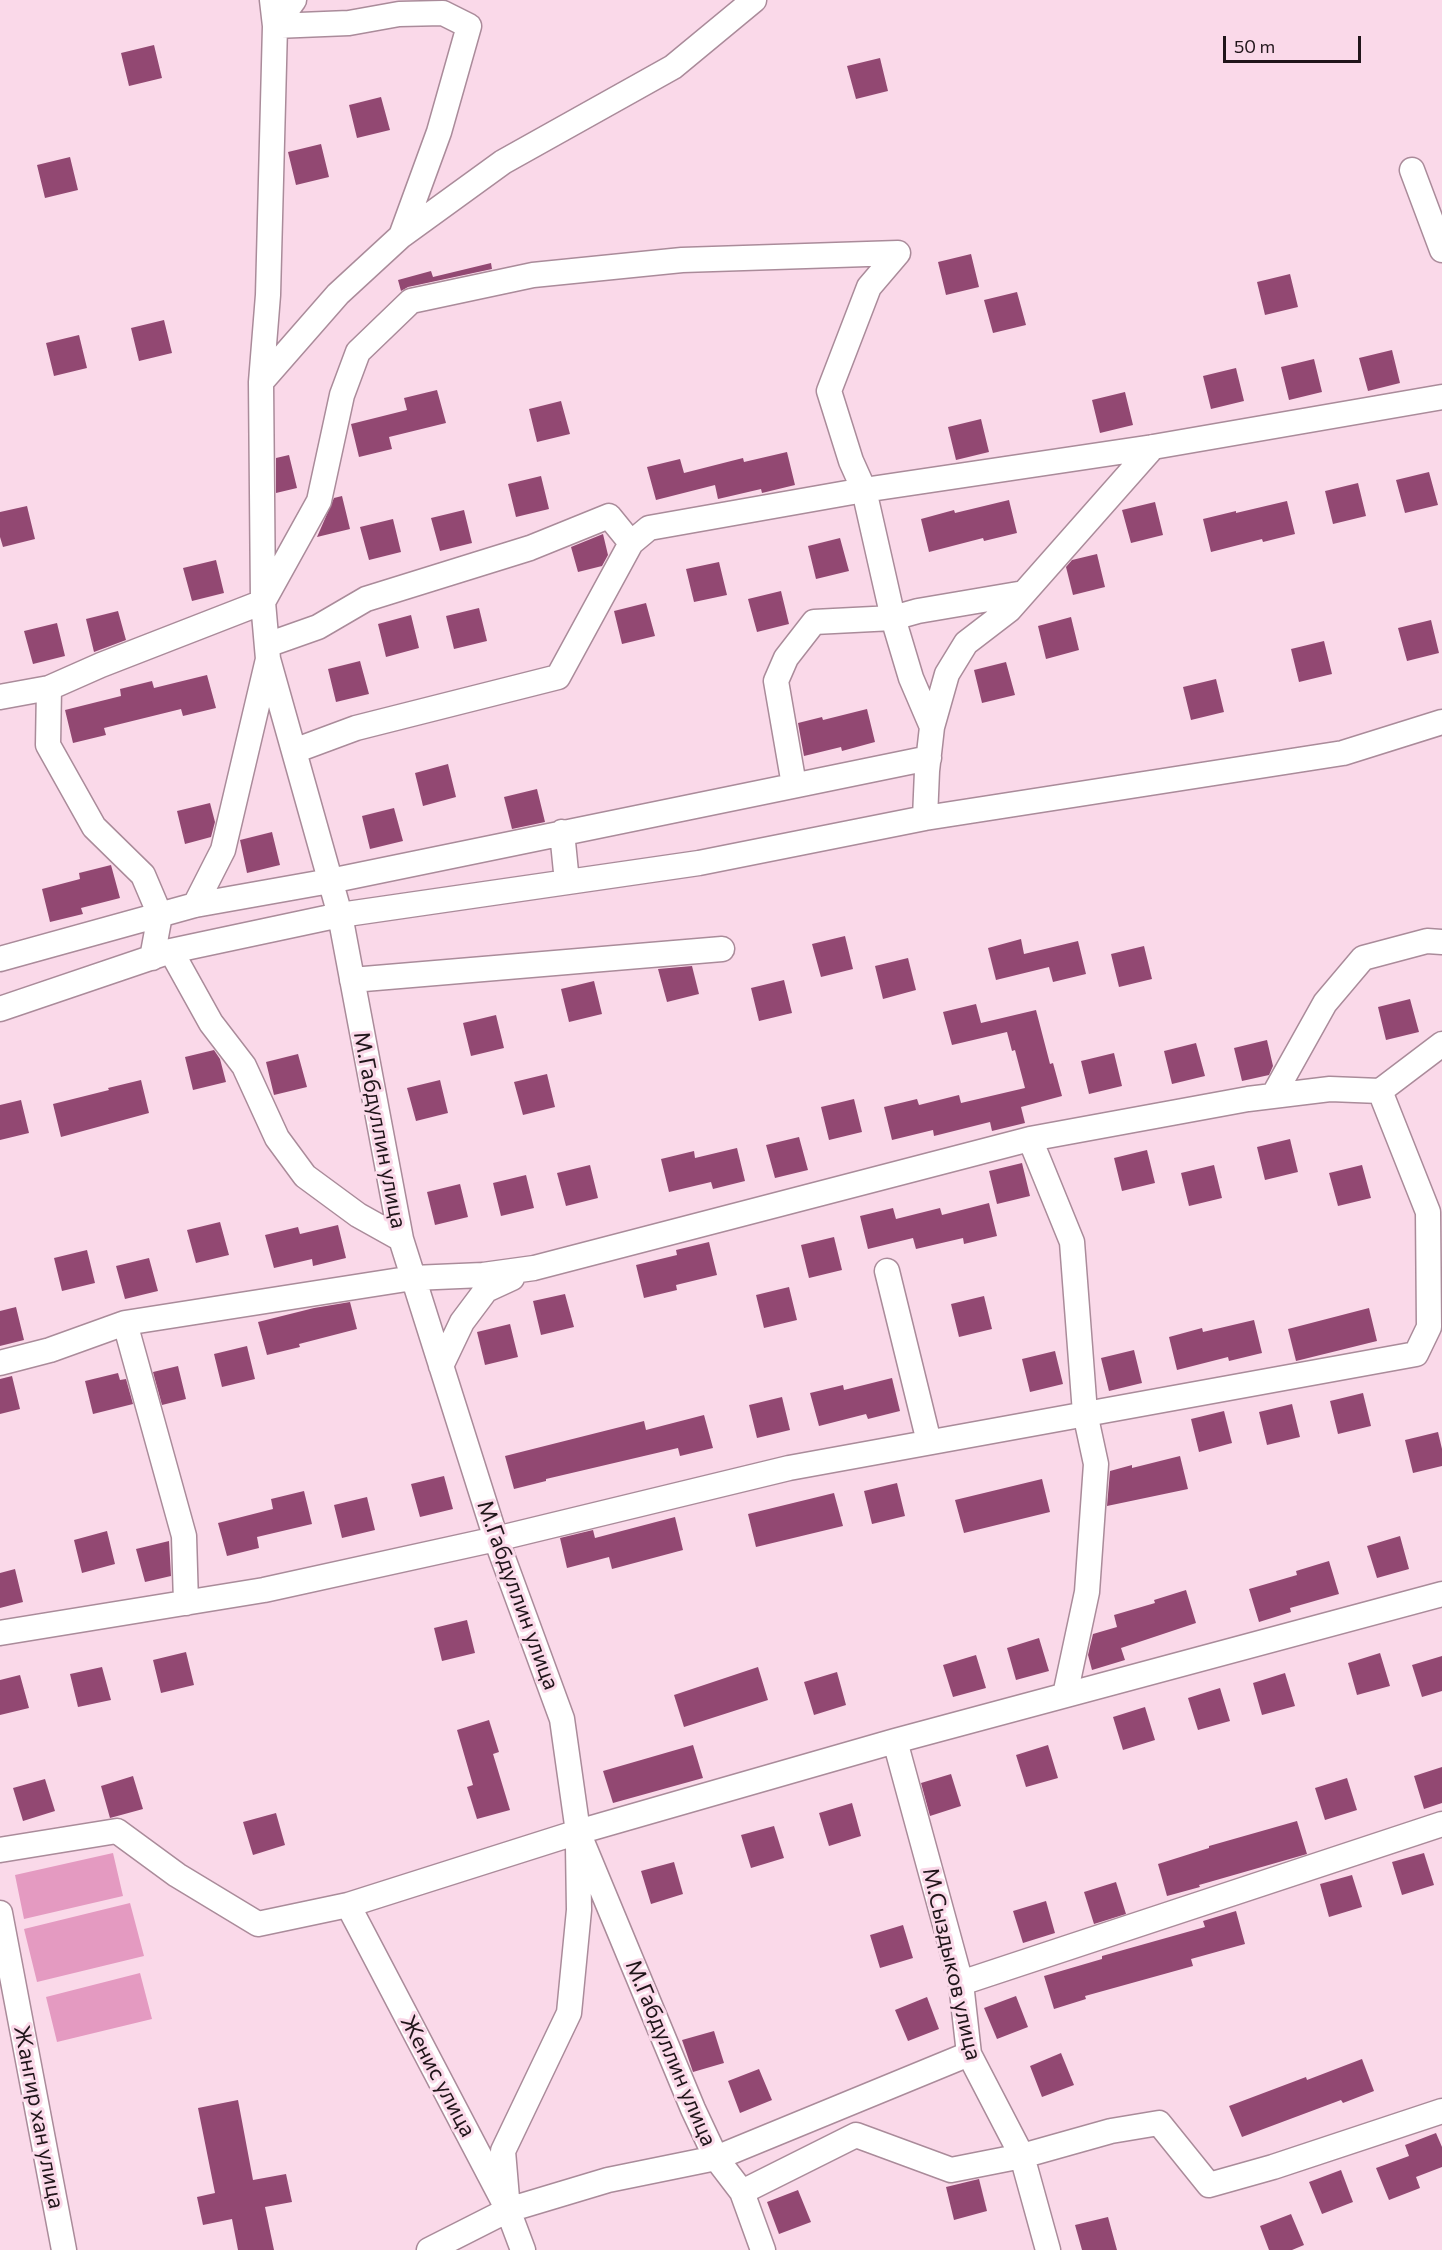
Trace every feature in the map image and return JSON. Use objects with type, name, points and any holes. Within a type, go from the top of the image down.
[{"type":"street","points":[[195,905],[223,850],[268,652],[263,602],[261,382],[268,295],[275,26],[272,0]]},
{"type":"street","points":[[275,26],[294,0]]},
{"type":"street","points":[[261,382],[338,294],[401,236],[503,162],[674,67],[754,0]]},
{"type":"street","points":[[275,26],[349,23],[399,14],[443,13],[469,26],[439,132],[401,236]]},
{"type":"street","points":[[1412,171],[1442,250]]},
{"type":"street","points":[[0,697],[49,688],[101,665],[263,602],[319,501],[342,395],[358,352],[411,301],[533,275],[682,260],[898,253],[869,287],[829,392],[851,461],[864,490],[893,618],[911,678],[932,727]]},
{"type":"street","points":[[294,751],[356,728],[558,678],[631,543],[649,528],[864,490],[1153,447],[1442,397]]},
{"type":"street","points":[[925,818],[932,727],[947,674],[966,644],[1010,610],[1153,447]]},
{"type":"street","points":[[268,652],[366,599],[530,548],[609,516],[631,543]]},
{"type":"street","points":[[794,785],[776,681],[786,658],[814,622],[893,618],[918,611],[1024,593]]},
{"type":"street","name":"М.Габдуллин улица","points":[[268,652],[339,915],[401,1239],[496,1539],[562,1719],[578,1832],[716,2158],[742,2192],[763,2250]]},
{"type":"street","points":[[49,688],[48,745],[94,827],[143,875],[160,915],[162,955],[244,1066],[277,1137],[305,1176],[358,1215],[401,1239]]},
{"type":"street","points":[[0,1010],[162,955],[339,915],[699,863],[925,818],[1343,753],[1442,722]]},
{"type":"street","points":[[0,958],[195,905],[330,881],[929,758]]},
{"type":"street","points":[[562,832],[567,882]]},
{"type":"street","points":[[1273,1096],[1325,1003],[1363,958],[1427,942],[1442,942]]},
{"type":"street","points":[[352,980],[722,949]]},
{"type":"street","points":[[0,1363],[50,1350],[125,1323],[413,1278],[483,1275],[534,1268],[1030,1139],[1248,1099],[1330,1089],[1380,1091],[1442,1044]]},
{"type":"street","points":[[0,1633],[264,1590],[496,1539],[789,1468],[1416,1354],[1429,1327],[1428,1212],[1380,1091]]},
{"type":"street","points":[[1030,1139],[1072,1242],[1085,1413],[1096,1464],[1087,1592],[1065,1695]]},
{"type":"street","points":[[441,1366],[462,1322],[486,1290],[534,1268]]},
{"type":"street","points":[[887,1271],[929,1442]]},
{"type":"street","points":[[125,1323],[184,1536],[186,1603]]},
{"type":"street","points":[[0,1850],[117,1831],[177,1875],[258,1923],[348,1905],[578,1832],[895,1741],[1442,1594]]},
{"type":"street","name":"М.Сыздыков улица","points":[[895,1741],[961,1983],[969,2054],[1022,2156],[1048,2250]]},
{"type":"street","points":[[961,1983],[1442,1824]]},
{"type":"street","points":[[508,2210],[503,2151],[569,2013],[579,1910],[578,1832]]},
{"type":"street","name":"Женис улица","points":[[348,1905],[508,2210],[522,2250]]},
{"type":"street","name":"Жангир хан улица","points":[[1,1919],[64,2250]]},
{"type":"street","points":[[429,2250],[508,2210],[608,2180],[716,2158],[969,2054]]},
{"type":"street","points":[[742,2192],[856,2135],[873,2092]]},
{"type":"street","points":[[856,2135],[951,2170],[1022,2156],[1111,2131],[1159,2123],[1209,2186],[1442,2111]]},
{"type":"shaded area","points":[[113,1853],[123,1896],[24,1919],[15,1875]]},
{"type":"shaded area","points":[[130,1903],[144,1956],[37,1982],[24,1929]]},
{"type":"shaded area","points":[[140,1973],[152,2019],[57,2042],[46,1997]]},
{"type":"building","points":[[154,45],[162,78],[129,86],[121,53]]},
{"type":"building","points":[[880,58],[888,91],[856,99],[847,66]]},
{"type":"building","points":[[381,97],[390,130],[357,138],[349,105]]},
{"type":"building","points":[[321,144],[329,177],[296,185],[288,152]]},
{"type":"building","points":[[70,157],[78,190],[45,198],[37,165]]},
{"type":"building","points":[[971,254],[979,287],[946,295],[938,262]]},
{"type":"building","points":[[491,263],[492,269],[408,287],[401,291],[398,280],[431,271],[433,277]]},
{"type":"building","points":[[1290,274],[1298,307],[1265,315],[1257,282]]},
{"type":"building","points":[[1017,292],[1026,325],[993,333],[984,300]]},
{"type":"building","points":[[164,320],[172,353],[139,361],[131,328]]},
{"type":"building","points":[[79,335],[87,368],[54,376],[46,343]]},
{"type":"building","points":[[1392,350],[1400,383],[1368,391],[1359,358]]},
{"type":"building","points":[[1314,359],[1322,392],[1289,400],[1281,367]]},
{"type":"building","points":[[1236,368],[1244,401],[1211,409],[1203,376]]},
{"type":"building","points":[[437,390],[446,423],[389,437],[392,449],[359,457],[351,424],[407,410],[404,398]]},
{"type":"building","points":[[1125,392],[1133,425],[1100,433],[1092,400]]},
{"type":"building","points":[[561,401],[570,434],[537,442],[529,409]]},
{"type":"building","points":[[981,419],[989,452],[956,460],[948,427]]},
{"type":"building","points":[[787,452],[795,485],[762,493],[761,489],[718,499],[715,485],[656,500],[647,467],[680,459],[684,473],[743,458],[744,462]]},
{"type":"building","points":[[289,455],[297,488],[276,493],[276,458]]},
{"type":"building","points":[[1429,472],[1438,505],[1405,513],[1396,480]]},
{"type":"building","points":[[541,476],[549,509],[516,517],[508,484]]},
{"type":"building","points":[[1358,483],[1366,516],[1333,524],[1325,491]]},
{"type":"building","points":[[342,496],[350,529],[317,537],[334,498]]},
{"type":"building","points":[[1009,500],[1017,533],[984,541],[983,538],[929,552],[921,519],[954,510],[955,513]]},
{"type":"building","points":[[1287,501],[1295,534],[1263,542],[1262,539],[1211,552],[1203,519]]},
{"type":"building","points":[[1155,502],[1163,535],[1131,543],[1122,510]]},
{"type":"building","points":[[27,506],[35,539],[3,547],[0,537],[0,512]]},
{"type":"building","points":[[464,510],[472,543],[440,551],[431,518]]},
{"type":"building","points":[[393,519],[401,552],[369,560],[360,527]]},
{"type":"building","points":[[603,534],[608,555],[602,566],[578,572],[571,547]]},
{"type":"building","points":[[840,538],[849,571],[816,579],[808,546]]},
{"type":"building","points":[[1097,554],[1105,587],[1073,595],[1066,567],[1072,560]]},
{"type":"building","points":[[216,560],[224,593],[192,601],[183,568]]},
{"type":"building","points":[[719,562],[727,595],[694,602],[686,569]]},
{"type":"building","points":[[781,591],[789,624],[757,632],[748,599]]},
{"type":"building","points":[[646,603],[655,636],[622,644],[614,611]]},
{"type":"building","points":[[479,608],[487,641],[454,649],[446,616]]},
{"type":"building","points":[[118,611],[126,640],[94,652],[86,619]]},
{"type":"building","points":[[411,615],[419,648],[386,657],[378,624]]},
{"type":"building","points":[[1071,617],[1079,650],[1046,659],[1038,626]]},
{"type":"building","points":[[1431,620],[1439,653],[1407,661],[1398,628]]},
{"type":"building","points":[[57,623],[65,656],[33,664],[24,631]]},
{"type":"building","points":[[1324,641],[1332,674],[1299,682],[1291,649]]},
{"type":"building","points":[[360,661],[369,694],[336,702],[328,669]]},
{"type":"building","points":[[1006,662],[1015,695],[982,703],[974,670]]},
{"type":"building","points":[[207,675],[216,708],[183,716],[181,709],[104,728],[106,735],[73,743],[65,710],[121,696],[120,689],[152,681],[154,688]]},
{"type":"building","points":[[1216,679],[1224,712],[1191,720],[1183,687]]},
{"type":"building","points":[[867,709],[875,742],[842,751],[841,747],[804,756],[798,723],[822,717],[823,720]]},
{"type":"building","points":[[448,764],[456,797],[423,806],[415,773]]},
{"type":"building","points":[[537,789],[545,822],[512,829],[504,797]]},
{"type":"building","points":[[210,803],[215,822],[211,837],[185,844],[177,811]]},
{"type":"building","points":[[394,808],[403,841],[370,849],[362,816]]},
{"type":"building","points":[[272,832],[280,865],[247,873],[240,840]]},
{"type":"building","points":[[111,865],[120,898],[81,908],[83,914],[50,922],[42,889],[80,879],[79,873]]},
{"type":"building","points":[[845,936],[853,969],[821,977],[812,944]]},
{"type":"building","points":[[1021,939],[1024,954],[1078,941],[1086,974],[1053,982],[1049,967],[996,980],[988,948]]},
{"type":"building","points":[[1144,946],[1152,979],[1119,987],[1111,954]]},
{"type":"building","points":[[908,958],[916,990],[883,999],[875,966]]},
{"type":"building","points":[[692,966],[699,994],[667,1002],[658,969]]},
{"type":"building","points":[[784,980],[792,1013],[759,1021],[751,988]]},
{"type":"building","points":[[594,981],[602,1014],[569,1022],[561,989]]},
{"type":"building","points":[[1410,999],[1419,1032],[1386,1040],[1378,1007]]},
{"type":"building","points":[[976,1004],[981,1023],[1036,1010],[1050,1064],[1053,1063],[1062,1096],[1021,1107],[1025,1123],[992,1131],[990,1122],[934,1136],[933,1130],[892,1140],[884,1107],[917,1099],[919,1105],[959,1095],[961,1103],[1025,1088],[1015,1050],[1012,1051],[1007,1032],[952,1045],[943,1012]]},
{"type":"building","points":[[496,1015],[504,1048],[471,1056],[463,1023]]},
{"type":"building","points":[[1267,1040],[1273,1066],[1269,1075],[1242,1081],[1234,1048]]},
{"type":"building","points":[[1196,1043],[1205,1076],[1172,1084],[1164,1051]]},
{"type":"building","points":[[214,1050],[220,1059],[226,1082],[193,1090],[185,1057]]},
{"type":"building","points":[[1114,1053],[1122,1086],[1089,1094],[1081,1061]]},
{"type":"building","points":[[298,1054],[307,1087],[274,1095],[266,1062]]},
{"type":"building","points":[[547,1074],[555,1107],[523,1115],[514,1082]]},
{"type":"building","points":[[141,1080],[149,1113],[61,1137],[53,1104]]},
{"type":"building","points":[[440,1080],[448,1113],[416,1121],[407,1088]]},
{"type":"building","points":[[854,1099],[862,1132],[829,1140],[821,1107]]},
{"type":"building","points":[[21,1100],[29,1133],[0,1140],[0,1105]]},
{"type":"building","points":[[799,1137],[808,1170],[775,1178],[766,1145]]},
{"type":"building","points":[[1290,1139],[1298,1172],[1265,1180],[1257,1147]]},
{"type":"building","points":[[737,1148],[745,1181],[713,1189],[711,1182],[669,1192],[661,1159],[694,1151],[695,1158]]},
{"type":"building","points":[[1147,1150],[1155,1183],[1122,1191],[1114,1158]]},
{"type":"building","points":[[1022,1163],[1030,1196],[997,1204],[989,1171]]},
{"type":"building","points":[[590,1165],[598,1198],[566,1206],[557,1173]]},
{"type":"building","points":[[1214,1165],[1222,1198],[1189,1206],[1181,1173]]},
{"type":"building","points":[[1362,1165],[1371,1198],[1338,1206],[1329,1173]]},
{"type":"building","points":[[526,1175],[534,1208],[501,1216],[493,1183]]},
{"type":"building","points":[[460,1184],[468,1217],[435,1225],[427,1192]]},
{"type":"building","points":[[989,1203],[997,1236],[964,1244],[963,1238],[916,1249],[913,1238],[868,1249],[860,1216],[893,1208],[896,1219],[940,1208],[942,1215]]},
{"type":"building","points":[[220,1222],[229,1255],[196,1263],[187,1230]]},
{"type":"building","points":[[338,1225],[346,1258],[313,1266],[312,1259],[274,1268],[265,1235],[298,1227],[300,1234]]},
{"type":"building","points":[[834,1237],[842,1270],[809,1278],[801,1245]]},
{"type":"building","points":[[709,1242],[717,1275],[676,1285],[677,1290],[644,1298],[636,1265],[677,1255],[676,1250]]},
{"type":"building","points":[[87,1250],[95,1283],[62,1291],[54,1258]]},
{"type":"building","points":[[149,1258],[158,1291],[125,1299],[116,1266]]},
{"type":"building","points":[[789,1287],[797,1320],[764,1328],[756,1295]]},
{"type":"building","points":[[565,1294],[574,1327],[541,1335],[533,1301]]},
{"type":"building","points":[[984,1296],[992,1329],[959,1337],[951,1304]]},
{"type":"building","points":[[350,1302],[357,1329],[267,1355],[258,1322]]},
{"type":"building","points":[[16,1307],[24,1340],[0,1346],[0,1311]]},
{"type":"building","points":[[1369,1308],[1377,1341],[1296,1361],[1288,1329]]},
{"type":"building","points":[[1254,1320],[1262,1353],[1229,1361],[1228,1357],[1177,1370],[1169,1337],[1202,1328],[1203,1332]]},
{"type":"building","points":[[510,1324],[518,1357],[485,1365],[477,1332]]},
{"type":"building","points":[[247,1346],[255,1379],[222,1387],[214,1354]]},
{"type":"building","points":[[1134,1350],[1142,1383],[1109,1391],[1101,1358]]},
{"type":"building","points":[[1055,1351],[1063,1384],[1030,1392],[1022,1359]]},
{"type":"building","points":[[178,1366],[186,1399],[162,1405],[153,1372]]},
{"type":"building","points":[[118,1373],[120,1380],[126,1379],[133,1404],[93,1414],[85,1381]]},
{"type":"building","points":[[12,1376],[20,1409],[0,1414],[0,1379]]},
{"type":"building","points":[[892,1378],[900,1411],[868,1419],[866,1414],[819,1426],[810,1393],[843,1385],[844,1390]]},
{"type":"building","points":[[1363,1393],[1371,1426],[1338,1434],[1330,1401]]},
{"type":"building","points":[[782,1397],[790,1430],[757,1438],[749,1405]]},
{"type":"building","points":[[1292,1404],[1300,1437],[1267,1445],[1259,1412]]},
{"type":"building","points":[[1224,1411],[1232,1443],[1199,1452],[1191,1419]]},
{"type":"building","points":[[704,1415],[713,1448],[680,1456],[678,1448],[546,1479],[546,1481],[514,1489],[505,1456],[644,1421],[646,1430]]},
{"type":"building","points":[[1438,1432],[1442,1449],[1442,1466],[1413,1473],[1405,1440]]},
{"type":"building","points":[[1180,1456],[1188,1489],[1107,1506],[1110,1471]]},
{"type":"building","points":[[444,1476],[453,1509],[420,1517],[411,1484]]},
{"type":"building","points":[[1042,1479],[1050,1512],[964,1533],[955,1500]]},
{"type":"building","points":[[897,1483],[905,1516],[872,1524],[864,1491]]},
{"type":"building","points":[[304,1491],[312,1524],[257,1537],[259,1548],[227,1556],[218,1523],[273,1509],[271,1499]]},
{"type":"building","points":[[834,1493],[843,1526],[756,1547],[748,1514]]},
{"type":"building","points":[[367,1497],[375,1530],[342,1538],[334,1505]]},
{"type":"building","points":[[675,1517],[683,1550],[612,1569],[609,1557],[567,1568],[560,1538],[593,1530],[595,1538]]},
{"type":"building","points":[[107,1531],[115,1564],[82,1573],[74,1540]]},
{"type":"building","points":[[1400,1536],[1409,1569],[1377,1578],[1367,1546]]},
{"type":"building","points":[[169,1541],[171,1576],[145,1582],[136,1549]]},
{"type":"building","points":[[1329,1561],[1339,1594],[1290,1608],[1291,1612],[1259,1622],[1249,1589],[1297,1575],[1296,1571]]},
{"type":"building","points":[[15,1569],[23,1602],[0,1608],[0,1573]]},
{"type":"building","points":[[1186,1590],[1196,1623],[1121,1648],[1125,1660],[1092,1670],[1088,1655],[1093,1634],[1117,1627],[1114,1615],[1155,1603],[1154,1600]]},
{"type":"building","points":[[467,1620],[475,1653],[442,1661],[434,1628]]},
{"type":"building","points":[[1039,1638],[1049,1671],[1016,1680],[1007,1648]]},
{"type":"building","points":[[186,1652],[194,1685],[161,1693],[153,1660]]},
{"type":"building","points":[[1380,1653],[1390,1686],[1357,1695],[1348,1663]]},
{"type":"building","points":[[976,1655],[986,1688],[953,1697],[943,1665]]},
{"type":"building","points":[[1442,1656],[1442,1691],[1422,1697],[1412,1665]]},
{"type":"building","points":[[102,1667],[111,1700],[78,1707],[70,1674]]},
{"type":"building","points":[[758,1667],[768,1700],[684,1727],[674,1695]]},
{"type":"building","points":[[837,1672],[846,1705],[814,1715],[804,1682]]},
{"type":"building","points":[[1285,1673],[1295,1706],[1262,1715],[1253,1683]]},
{"type":"building","points":[[20,1675],[29,1708],[0,1715],[0,1680]]},
{"type":"building","points":[[1220,1688],[1230,1721],[1198,1730],[1188,1698]]},
{"type":"building","points":[[1145,1707],[1155,1740],[1123,1750],[1113,1717]]},
{"type":"building","points":[[489,1720],[499,1752],[493,1754],[510,1810],[477,1819],[467,1787],[473,1785],[457,1730]]},
{"type":"building","points":[[693,1745],[703,1778],[613,1803],[603,1771]]},
{"type":"building","points":[[1048,1745],[1058,1778],[1026,1787],[1016,1755]]},
{"type":"building","points":[[1442,1767],[1442,1803],[1424,1809],[1414,1776]]},
{"type":"building","points":[[951,1774],[961,1806],[930,1816],[921,1783]]},
{"type":"building","points":[[133,1776],[143,1809],[110,1818],[101,1786]]},
{"type":"building","points":[[1347,1778],[1357,1810],[1325,1820],[1315,1788]]},
{"type":"building","points":[[45,1779],[55,1811],[23,1821],[13,1788]]},
{"type":"building","points":[[852,1803],[861,1836],[829,1846],[819,1813]]},
{"type":"building","points":[[276,1813],[285,1845],[253,1855],[243,1822]]},
{"type":"building","points":[[1297,1821],[1307,1854],[1167,1896],[1158,1864],[1209,1848],[1209,1846]]},
{"type":"building","points":[[774,1826],[784,1858],[751,1868],[741,1835]]},
{"type":"building","points":[[1424,1853],[1434,1885],[1402,1895],[1392,1862]]},
{"type":"building","points":[[674,1862],[683,1894],[651,1904],[641,1871]]},
{"type":"building","points":[[1352,1875],[1362,1907],[1329,1917],[1320,1884]]},
{"type":"building","points":[[1116,1882],[1126,1914],[1094,1924],[1084,1892]]},
{"type":"building","points":[[1046,1901],[1055,1933],[1023,1943],[1013,1911]]},
{"type":"building","points":[[1236,1911],[1245,1944],[1191,1959],[1193,1966],[1085,1996],[1086,1999],[1054,2009],[1044,1976],[1102,1959],[1102,1956],[1205,1927],[1203,1921]]},
{"type":"building","points":[[903,1925],[913,1958],[880,1968],[870,1935]]},
{"type":"building","points":[[1016,1996],[1028,2027],[997,2039],[984,2008]]},
{"type":"building","points":[[927,1997],[939,2029],[908,2041],[895,2010]]},
{"type":"building","points":[[714,2031],[724,2063],[693,2072],[682,2040]]},
{"type":"building","points":[[1061,2053],[1074,2085],[1042,2097],[1030,2066]]},
{"type":"building","points":[[1362,2059],[1374,2091],[1343,2103],[1341,2100],[1242,2137],[1229,2106]]},
{"type":"building","points":[[759,2069],[772,2100],[740,2113],[728,2081]]},
{"type":"building","points":[[238,2100],[253,2180],[286,2174],[292,2202],[265,2207],[274,2250],[238,2250],[232,2219],[203,2225],[197,2197],[215,2193],[198,2108]]},
{"type":"building","points":[[1436,2133],[1442,2147],[1442,2167],[1416,2177],[1420,2188],[1389,2200],[1376,2168],[1409,2156],[1405,2145]]},
{"type":"building","points":[[1341,2170],[1353,2202],[1322,2214],[1309,2182]]},
{"type":"building","points":[[979,2179],[987,2211],[954,2220],[946,2187]]},
{"type":"building","points":[[798,2190],[811,2222],[779,2234],[767,2202]]},
{"type":"building","points":[[1291,2214],[1304,2245],[1292,2250],[1269,2250],[1260,2226]]},
{"type":"building","points":[[1108,2217],[1117,2250],[1082,2250],[1075,2225]]}]
